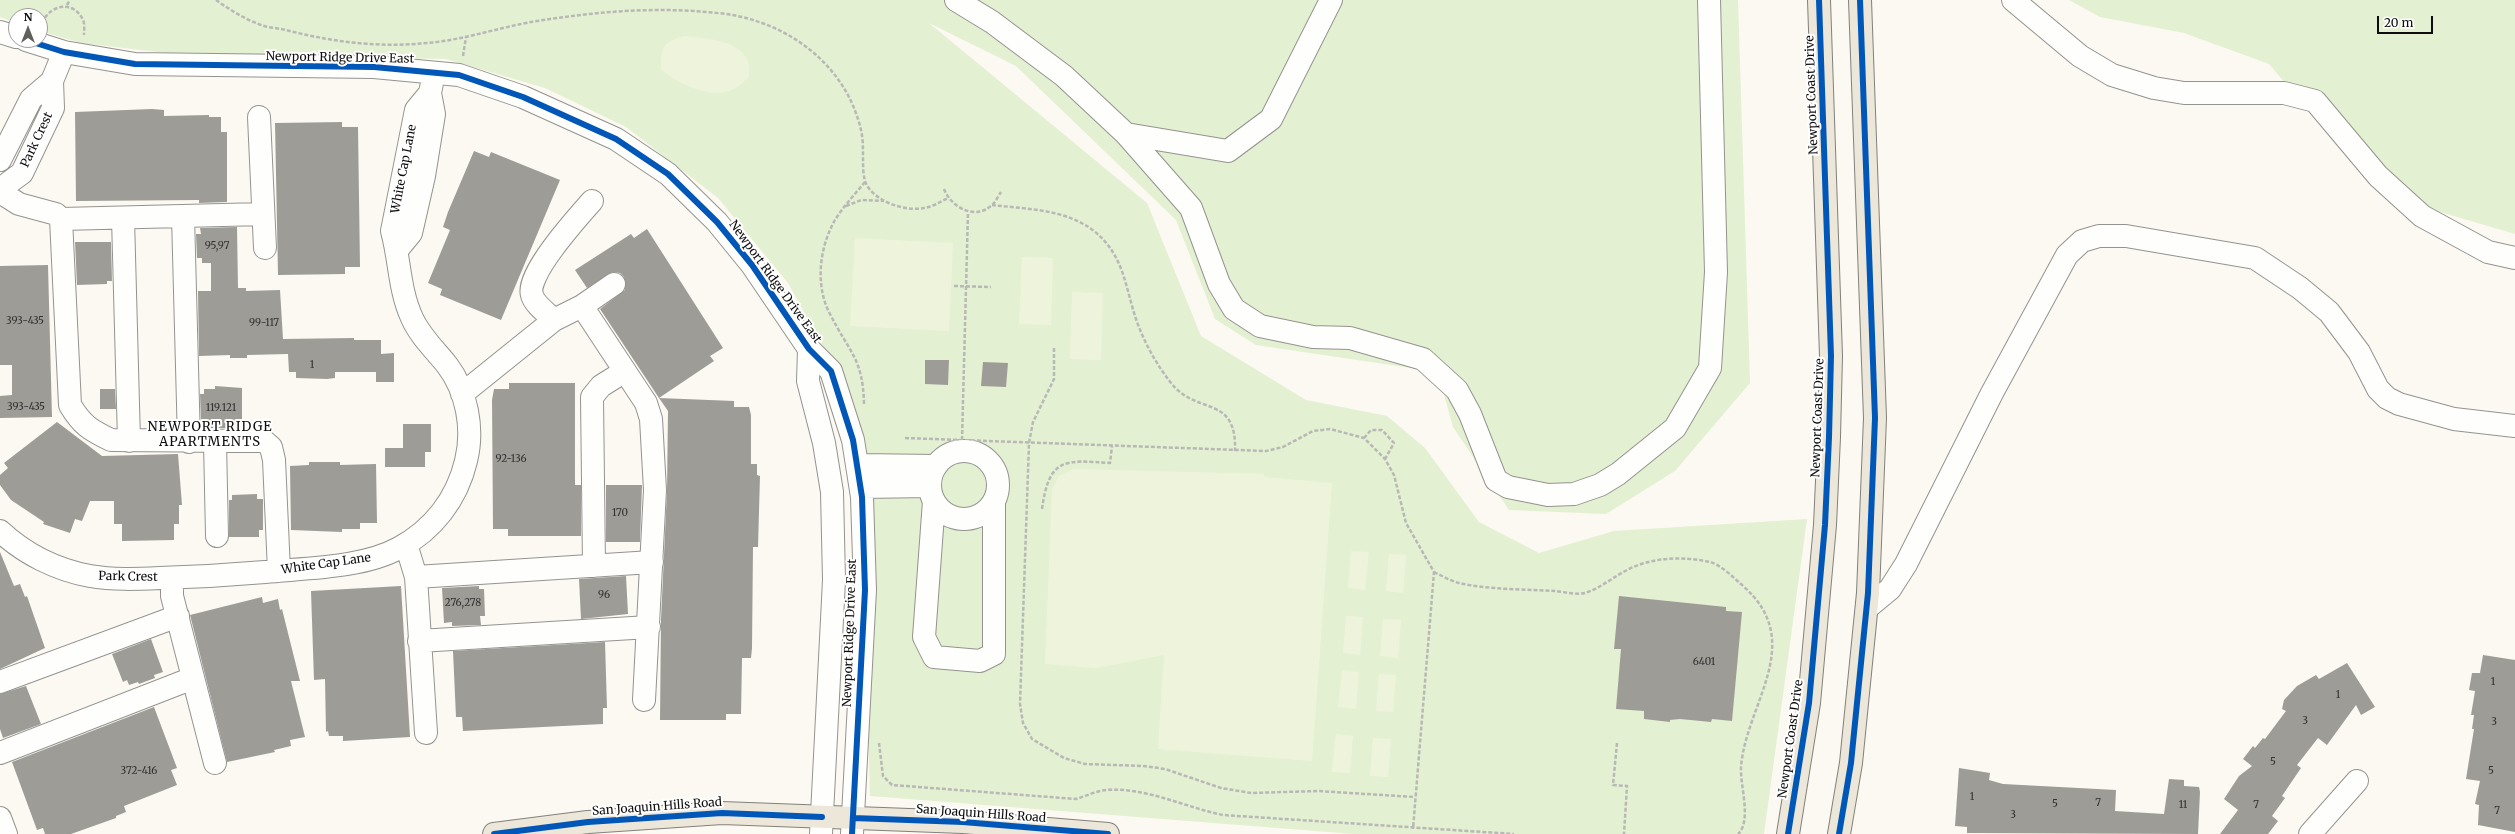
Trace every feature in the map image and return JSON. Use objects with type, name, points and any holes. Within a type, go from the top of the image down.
[{"type":"main road","name":"Newport Coast Drive","points":[[1788,834],[1809,703],[1825,525],[1829,437],[1831,356],[1819,0]]},
{"type":"main road","points":[[1838,834],[1851,763],[1866,608],[1875,418],[1860,0]]},
{"type":"main road","name":"San Joaquin Hills Road","points":[[494,834],[588,822],[722,813],[821,826],[963,822],[1108,834]]},
{"type":"street","points":[[956,0],[992,22],[1064,76],[1126,134],[1191,208],[1219,284],[1234,309],[1260,326],[1313,337],[1350,338],[1423,359],[1457,390],[1470,414],[1496,480],[1508,487],[1548,495],[1574,494],[1600,485],[1618,474],[1675,428],[1710,368],[1716,272],[1709,0]]},
{"type":"street","points":[[1126,134],[1228,151],[1271,119],[1332,0]]},
{"type":"street","points":[[2013,0],[2080,56],[2112,75],[2154,88],[2184,93],[2284,93],[2315,101],[2378,176],[2422,216],[2488,252],[2515,258]]},
{"type":"street","name":"Newport Ridge Drive East","points":[[48,47],[72,54],[135,64],[374,67],[432,82],[459,75],[523,97],[616,139],[668,174],[727,234],[752,265],[810,349],[831,371],[853,440],[861,487],[865,590],[852,826]]},
{"type":"street","name":"Park Crest","points":[[0,160],[31,99],[52,80],[72,54]]},
{"type":"street","name":"Park Crest","points":[[0,189],[22,173],[53,108],[52,80]]},
{"type":"street","name":"White Cap Lane","points":[[172,578],[279,571],[373,558],[406,544],[421,534],[436,520],[458,486],[466,461],[469,434],[462,394],[448,366],[427,342],[412,320],[402,295],[397,250],[411,233],[424,176],[434,114],[432,82]]},
{"type":"street","points":[[259,117],[265,248]]},
{"type":"street","points":[[0,192],[19,204],[56,214],[61,219],[70,404],[90,430],[111,440],[189,442],[264,441],[271,447],[274,460],[279,571]]},
{"type":"street","points":[[554,320],[532,296],[531,286],[552,248],[592,201]]},
{"type":"street","points":[[61,219],[263,214]]},
{"type":"street","points":[[183,216],[189,442]]},
{"type":"street","points":[[123,218],[129,441]]},
{"type":"street","points":[[1866,608],[1890,589],[1906,564],[1992,393],[2067,255],[2082,241],[2099,236],[2126,236],[2255,258],[2300,288],[2329,312],[2359,352],[2378,389],[2387,398],[2399,404],[2454,419],[2515,426]]},
{"type":"street","points":[[462,394],[554,320],[582,306],[614,284]]},
{"type":"street","points":[[582,306],[646,403],[651,419],[655,490],[644,700]]},
{"type":"street","name":"Newport Ridge Drive East","points":[[810,349],[808,382],[824,443],[830,478],[834,580],[821,826]]},
{"type":"street","points":[[594,566],[592,397],[601,386],[625,371]]},
{"type":"street","points":[[215,442],[217,536]]},
{"type":"street","points":[[958,452],[971,452],[983,457],[992,466],[998,478],[998,491],[994,503],[994,654],[980,661],[934,657],[924,637],[934,484],[946,457],[958,452]]},
{"type":"street","points":[[857,465],[934,484]]},
{"type":"street","points":[[861,487],[934,484]]},
{"type":"street","points":[[934,484],[943,512],[956,519],[971,519],[984,514],[994,503]]},
{"type":"street","name":"Park Crest","points":[[0,531],[33,555],[61,568],[90,576],[119,579],[172,578]]},
{"type":"street","points":[[406,544],[416,578],[426,733]]},
{"type":"street","points":[[416,578],[652,562]]},
{"type":"street","points":[[172,578],[172,596],[215,764]]},
{"type":"street","points":[[0,682],[178,616]]},
{"type":"street","points":[[419,641],[649,627]]},
{"type":"street","points":[[0,753],[193,678]]},
{"type":"street","points":[[2310,834],[2357,781]]},
{"type":"street","points":[[0,818],[6,834]]},
{"type":"path","points":[[67,5],[70,0]]},
{"type":"path","points":[[216,0],[245,18],[262,25],[324,39],[364,44],[428,44],[536,21],[655,9],[714,13],[765,23],[806,45],[832,71],[845,89],[856,112],[861,130],[865,182],[885,201]]},
{"type":"path","points":[[48,11],[55,6],[67,5],[77,10],[84,20],[84,37],[72,54]]},
{"type":"path","points":[[944,189],[948,198],[956,206],[968,212],[983,211],[992,205],[1001,192]]},
{"type":"path","points":[[846,206],[861,200],[885,201],[914,209],[926,208],[948,198]]},
{"type":"path","points":[[992,205],[1058,214],[1077,220],[1102,239],[1117,259],[1125,275],[1137,322],[1156,362],[1172,384],[1204,406],[1222,411],[1229,417],[1236,438],[1235,451]]},
{"type":"path","points":[[962,440],[968,212]]},
{"type":"path","points":[[954,286],[991,287]]},
{"type":"path","points":[[1054,348],[1054,379],[1033,422],[1030,444],[1020,704],[1023,723],[1032,739],[1064,758],[1085,764],[1144,766],[1165,769],[1221,788],[1251,793],[1318,791],[1415,797]]},
{"type":"path","points":[[905,438],[1235,451],[1266,451],[1278,449],[1313,431],[1330,428],[1364,438],[1376,448],[1385,459],[1394,475],[1406,523],[1434,572],[1413,829]]},
{"type":"path","points":[[1364,438],[1371,430],[1382,430],[1389,435],[1394,443],[1392,451],[1385,459]]},
{"type":"path","points":[[1042,509],[1045,487],[1054,471],[1071,461],[1110,463],[1112,446]]},
{"type":"path","points":[[1434,572],[1458,583],[1584,593],[1606,584],[1628,570],[1657,559],[1686,559],[1711,562],[1736,580],[1752,594],[1767,618],[1772,659],[1767,683],[1746,744],[1741,767],[1745,818],[1744,829],[1738,834]]},
{"type":"path","points":[[1616,743],[1613,785],[1627,786],[1624,834]]},
{"type":"path","points":[[883,776],[892,785],[1076,799],[1105,790],[1140,791],[1194,809],[1223,815],[1413,829],[1514,834]]},
{"type":"green space","points":[[0,0],[1738,0],[1750,383],[1675,471],[1606,514],[1509,510],[1453,427],[1438,372],[1256,345],[1215,319],[1176,220],[1016,66],[929,23],[1147,203],[1201,336],[1306,400],[1387,416],[1425,448],[1479,522],[1539,553],[1614,531],[1807,519],[1764,834],[1354,834],[870,796],[861,460],[828,355],[788,283],[718,198],[626,127],[545,88],[446,59],[175,54],[81,43],[48,33],[48,8],[8,8],[8,20],[0,17]]},
{"type":"green space","points":[[2069,0],[2515,0],[2515,234],[2379,194],[2269,64],[2184,33],[2100,17]]},
{"type":"green space","points":[[685,36],[718,41],[729,44],[738,49],[745,55],[749,64],[749,76],[735,89],[721,93],[693,88],[667,74],[661,69],[662,50],[667,43]]},
{"type":"green space","points":[[855,238],[953,243],[949,331],[850,326]]},
{"type":"green space","points":[[1022,257],[1053,258],[1051,325],[1019,324]]},
{"type":"green space","points":[[1072,292],[1103,293],[1101,360],[1070,359]]},
{"type":"green space","points":[[1074,469],[1264,474],[1264,477],[1332,483],[1312,761],[1158,749],[1164,655],[1096,668],[1045,664],[1052,489],[1059,476]]},
{"type":"green space","points":[[1351,551],[1369,552],[1365,590],[1348,588]]},
{"type":"green space","points":[[1389,554],[1406,555],[1403,593],[1386,591]]},
{"type":"green space","points":[[1346,616],[1363,617],[1360,655],[1343,653]]},
{"type":"green space","points":[[1383,619],[1401,620],[1398,658],[1380,656]]},
{"type":"green space","points":[[1342,670],[1359,672],[1356,709],[1338,707]]},
{"type":"green space","points":[[1379,674],[1396,675],[1393,712],[1376,711]]},
{"type":"green space","points":[[1336,734],[1353,736],[1350,773],[1332,772]]},
{"type":"green space","points":[[1373,738],[1391,739],[1388,777],[1370,776]]},
{"type":"building","points":[[152,109],[164,110],[164,116],[209,115],[209,117],[221,117],[221,132],[227,132],[227,202],[199,203],[199,200],[76,201],[75,112]]},
{"type":"building","points":[[342,122],[342,127],[358,127],[360,267],[345,267],[345,274],[278,275],[275,123]]},
{"type":"building","points":[[474,151],[489,157],[491,152],[560,180],[501,320],[440,295],[442,289],[428,283],[450,230],[443,227],[448,212]]},
{"type":"building","points":[[237,227],[238,288],[246,288],[246,291],[280,290],[283,339],[354,338],[354,340],[381,340],[381,354],[394,353],[394,382],[376,382],[376,372],[335,372],[335,378],[327,379],[296,378],[296,372],[289,372],[288,354],[247,355],[247,358],[230,358],[230,355],[199,356],[198,291],[211,291],[211,263],[202,263],[202,258],[197,258],[196,234],[201,234],[200,228]]},
{"type":"building","points":[[647,229],[723,348],[710,356],[714,361],[659,398],[600,309],[625,290],[624,277],[620,273],[613,272],[587,288],[575,270],[631,234],[634,238]]},
{"type":"building","points":[[75,242],[111,242],[112,281],[107,281],[107,284],[77,285]]},
{"type":"building","points":[[48,265],[52,417],[0,418],[0,396],[12,395],[12,365],[0,365],[0,266]]},
{"type":"building","points":[[925,360],[949,360],[948,385],[925,384]]},
{"type":"building","points":[[983,362],[1008,363],[1006,387],[981,386]]},
{"type":"building","points":[[509,383],[575,383],[575,485],[581,485],[581,536],[508,536],[508,529],[493,529],[492,400],[494,389],[509,389]]},
{"type":"building","points":[[215,386],[242,388],[242,424],[232,424],[232,428],[204,428],[204,421],[201,421],[200,394],[204,394],[204,389],[215,389]]},
{"type":"building","points":[[100,389],[115,389],[116,409],[100,409]]},
{"type":"building","points":[[659,398],[734,401],[734,407],[749,407],[751,415],[751,464],[757,464],[757,475],[760,476],[758,547],[753,547],[752,648],[751,658],[742,658],[741,714],[726,714],[726,720],[660,720],[661,619],[667,491],[668,411]]},
{"type":"building","points":[[57,422],[102,456],[178,454],[182,505],[179,505],[179,524],[174,524],[174,540],[122,541],[122,524],[114,524],[114,501],[90,501],[82,521],[75,519],[70,533],[43,524],[44,522],[11,500],[0,485],[0,475],[8,468],[4,463]]},
{"type":"building","points":[[403,424],[431,424],[431,452],[425,452],[425,467],[385,467],[385,448],[403,448]]},
{"type":"building","points":[[309,462],[340,462],[340,465],[376,464],[377,523],[360,523],[360,529],[342,529],[342,532],[291,530],[290,466],[309,465]]},
{"type":"building","points":[[606,485],[642,485],[640,542],[606,542]]},
{"type":"building","points":[[257,494],[257,499],[263,499],[263,530],[259,530],[259,537],[229,537],[229,500],[232,500],[232,495]]},
{"type":"building","points":[[0,552],[14,586],[20,584],[25,597],[27,596],[45,648],[0,669]]},
{"type":"building","points":[[626,576],[628,614],[581,619],[579,579]]},
{"type":"building","points":[[401,586],[410,737],[343,741],[343,736],[329,736],[328,731],[326,732],[325,679],[314,680],[311,591]]},
{"type":"building","points":[[479,586],[479,589],[484,589],[485,616],[480,616],[481,625],[452,626],[452,622],[444,623],[442,588]]},
{"type":"building","points":[[1619,596],[1726,607],[1726,611],[1742,612],[1732,721],[1712,719],[1711,722],[1680,719],[1670,720],[1670,722],[1644,719],[1644,711],[1616,709],[1621,649],[1614,649]]},
{"type":"building","points":[[262,597],[263,603],[278,599],[280,610],[282,609],[300,681],[291,681],[305,737],[290,740],[291,746],[274,750],[275,752],[227,762],[190,615]]},
{"type":"building","points":[[151,639],[163,672],[154,675],[155,678],[139,684],[138,682],[129,685],[127,680],[123,682],[112,654]]},
{"type":"building","points":[[605,642],[607,708],[603,708],[603,724],[463,731],[462,717],[456,717],[453,651]]},
{"type":"building","points":[[2483,655],[2515,660],[2515,832],[2478,825],[2479,805],[2475,804],[2480,781],[2466,779],[2474,729],[2472,729],[2474,715],[2471,715],[2475,691],[2469,690],[2472,673],[2480,673]]},
{"type":"building","points":[[2347,663],[2375,707],[2361,715],[2356,705],[2327,745],[2318,738],[2297,765],[2301,768],[2282,796],[2285,798],[2272,816],[2278,821],[2268,834],[2220,834],[2238,810],[2224,799],[2239,776],[2252,766],[2243,759],[2253,746],[2255,748],[2263,738],[2265,739],[2286,711],[2282,709],[2284,700],[2297,686],[2316,675],[2319,679]]},
{"type":"building","points":[[26,686],[41,724],[3,738],[0,729],[0,694]]},
{"type":"building","points":[[154,707],[177,768],[171,770],[177,785],[124,806],[126,812],[116,816],[116,818],[71,834],[45,834],[43,828],[37,830],[12,762]]},
{"type":"building","points":[[1959,768],[1990,773],[1989,780],[2003,784],[2116,790],[2115,811],[2164,814],[2169,779],[2184,780],[2184,786],[2199,787],[2198,834],[1967,833],[1967,827],[1955,826]]},
{"type":"cycle path","points":[[1788,834],[1809,703],[1825,525],[1829,437],[1831,356],[1819,0]]},
{"type":"cycle path","points":[[1839,834],[1851,763],[1868,593],[1875,418],[1860,0]]},
{"type":"cycle path","points":[[48,47],[64,52],[135,64],[374,67],[459,75],[523,97],[616,139],[668,174],[717,222],[752,265],[809,349],[831,371],[853,440],[862,497],[865,590],[852,834]]},
{"type":"cycle path","points":[[494,834],[588,822],[722,813],[822,817]]},
{"type":"cycle path","points":[[853,818],[963,822],[1108,834]]},
{"type":"district","name":"NEWPORT RIDGE APARTMENTS","points":[[210,434]]}]
